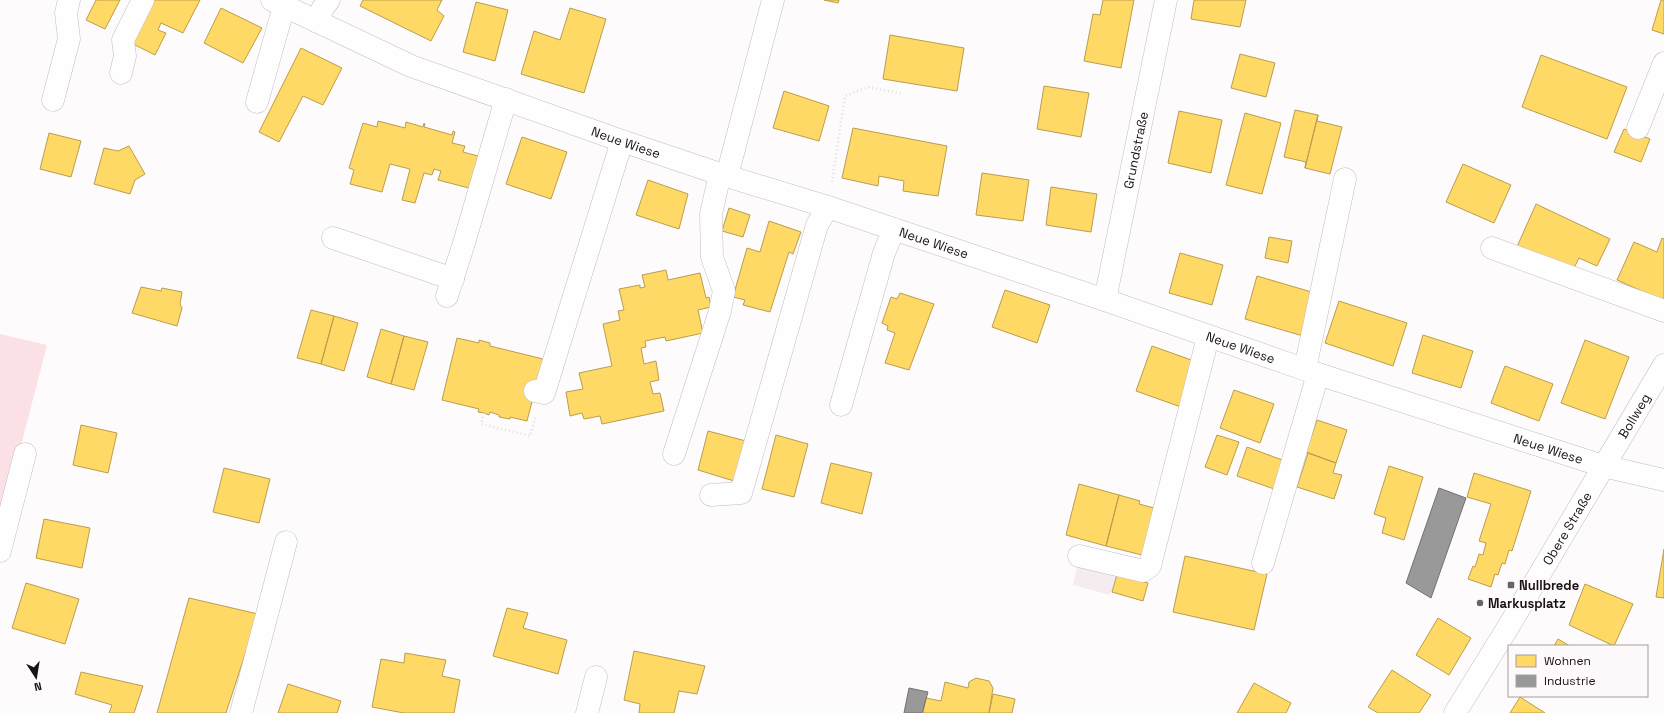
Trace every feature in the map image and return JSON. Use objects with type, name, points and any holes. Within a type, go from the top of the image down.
[{"type":"street","points":[[53,100],[69,39],[66,13],[69,0]]},
{"type":"street","points":[[121,72],[125,56],[123,40],[143,0]]},
{"type":"street","points":[[316,21],[329,0]]},
{"type":"street","points":[[674,454],[720,311],[724,291],[712,257],[711,214],[773,0]]},
{"type":"street","name":"Grundstraße","points":[[1105,300],[1166,0]]},
{"type":"street","points":[[257,102],[278,3]]},
{"type":"street","name":"Neue Wiese","points":[[278,3],[411,66],[622,141],[723,175],[894,229],[1105,300],[1311,372],[1603,466]]},
{"type":"street","points":[[1638,128],[1664,63]]},
{"type":"street","points":[[333,238],[450,288],[506,99]]},
{"type":"street","points":[[539,392],[622,141]]},
{"type":"street","points":[[1263,563],[1311,372],[1345,179]]},
{"type":"street","points":[[711,495],[742,493],[816,224],[828,207]]},
{"type":"street","points":[[841,405],[884,253],[894,229]]},
{"type":"street","points":[[1492,248],[1664,311]]},
{"type":"street","points":[[1080,556],[1143,571],[1150,566],[1208,337]]},
{"type":"street","name":"Bollweg","points":[[1603,466],[1657,391],[1664,365]]},
{"type":"street","points":[[0,551],[25,454]]},
{"type":"street","points":[[1603,466],[1664,480]]},
{"type":"street","name":"Obere Straße","points":[[1455,713],[1503,620],[1603,466]]},
{"type":"street","points":[[241,713],[286,542]]},
{"type":"street","points":[[587,713],[596,677]]},
{"type":"path","points":[[828,207],[845,96],[868,87],[903,94]]},
{"type":"path","points":[[484,413],[481,424],[530,436],[539,392]]},
{"type":"shaded area","points":[[0,334],[47,345],[0,526]]},
{"type":"shaded area","points":[[1081,551],[1121,562],[1110,595],[1073,585]]},
{"type":"building: Wohnen","points":[[96,0],[120,0],[105,29],[86,20]]},
{"type":"building: Wohnen","points":[[149,0],[200,0],[183,33],[161,23],[158,30],[166,33],[155,55],[129,42]]},
{"type":"building: Wohnen","points":[[363,0],[442,0],[437,10],[444,16],[431,41],[360,6]]},
{"type":"building: Wohnen","points":[[824,0],[839,0],[838,3]]},
{"type":"building: Wohnen","points":[[1103,0],[1134,0],[1121,68],[1084,61],[1093,14],[1100,15]]},
{"type":"building: Wohnen","points":[[1194,0],[1246,0],[1240,27],[1191,19]]},
{"type":"building: Wohnen","points":[[1661,0],[1664,0],[1664,34],[1652,30]]},
{"type":"building: Wohnen","points":[[476,2],[508,10],[495,61],[463,52]]},
{"type":"building: Wohnen","points":[[221,8],[262,28],[243,63],[204,43]]},
{"type":"building: Wohnen","points":[[570,8],[606,19],[584,93],[521,74],[534,31],[560,40]]},
{"type":"building: Wohnen","points":[[890,35],[964,48],[957,91],[883,79]]},
{"type":"building: Wohnen","points":[[301,48],[342,68],[323,105],[303,96],[279,142],[259,132]]},
{"type":"building: Wohnen","points":[[1240,54],[1275,63],[1266,97],[1231,88]]},
{"type":"building: Wohnen","points":[[1541,55],[1627,87],[1607,139],[1522,107]]},
{"type":"building: Wohnen","points":[[1044,86],[1089,93],[1081,137],[1037,129]]},
{"type":"building: Wohnen","points":[[784,91],[829,106],[819,141],[773,128]]},
{"type":"building: Wohnen","points":[[1295,110],[1318,115],[1305,168],[1306,162],[1284,157]]},
{"type":"building: Wohnen","points":[[1179,111],[1222,120],[1211,173],[1168,163]]},
{"type":"building: Wohnen","points":[[1245,113],[1281,123],[1262,194],[1226,185]]},
{"type":"building: Wohnen","points":[[1318,115],[1317,121],[1342,127],[1330,174],[1305,168]]},
{"type":"building: Wohnen","points":[[378,121],[405,128],[406,122],[423,127],[424,123],[424,127],[452,135],[453,131],[455,132],[452,143],[465,146],[463,152],[478,156],[469,188],[438,180],[441,171],[434,169],[432,175],[424,173],[415,203],[402,200],[410,169],[390,164],[382,192],[350,184],[354,170],[349,168],[363,123],[377,127]]},
{"type":"building: Wohnen","points":[[853,128],[947,146],[938,196],[903,191],[904,181],[879,176],[878,186],[842,178]]},
{"type":"building: Wohnen","points":[[1624,129],[1650,139],[1641,162],[1614,152]]},
{"type":"building: Wohnen","points":[[49,133],[81,141],[71,177],[40,169]]},
{"type":"building: Wohnen","points":[[522,137],[567,152],[551,199],[506,184]]},
{"type":"building: Wohnen","points":[[129,146],[145,174],[135,180],[130,194],[94,184],[104,148],[118,151]]},
{"type":"building: Wohnen","points":[[1463,164],[1511,185],[1494,223],[1446,202]]},
{"type":"building: Wohnen","points":[[982,173],[1029,180],[1023,221],[976,215]]},
{"type":"building: Wohnen","points":[[648,180],[688,194],[679,229],[636,215]]},
{"type":"building: Wohnen","points":[[1051,187],[1097,194],[1091,232],[1046,225]]},
{"type":"building: Wohnen","points":[[1536,204],[1610,239],[1597,266],[1579,258],[1571,274],[1516,249]]},
{"type":"building: Wohnen","points":[[729,208],[750,215],[743,237],[722,231]]},
{"type":"building: Wohnen","points":[[769,221],[801,232],[793,254],[789,252],[770,312],[743,305],[745,300],[733,297],[747,248],[760,252]]},
{"type":"building: Wohnen","points":[[1269,237],[1292,241],[1288,263],[1265,258]]},
{"type":"building: Wohnen","points":[[1662,238],[1664,239],[1664,301],[1617,280],[1634,242],[1657,252]]},
{"type":"building: Wohnen","points":[[1180,253],[1223,265],[1212,305],[1169,293]]},
{"type":"building: Wohnen","points":[[666,270],[668,280],[700,273],[706,298],[709,297],[711,307],[698,310],[703,333],[666,341],[665,337],[645,341],[646,347],[641,348],[644,364],[656,361],[659,380],[650,382],[653,394],[660,393],[664,411],[602,424],[600,416],[584,419],[582,413],[570,416],[566,392],[583,389],[579,373],[612,366],[603,324],[620,320],[618,311],[624,310],[619,289],[640,285],[640,288],[645,287],[642,275]]},
{"type":"building: Wohnen","points":[[1257,276],[1315,293],[1303,336],[1245,319]]},
{"type":"building: Wohnen","points":[[141,287],[161,291],[162,288],[182,292],[180,304],[182,308],[177,326],[132,313]]},
{"type":"building: Wohnen","points":[[1005,290],[1050,305],[1037,343],[992,327]]},
{"type":"building: Wohnen","points":[[900,293],[934,304],[909,370],[885,363],[895,333],[887,330],[888,326],[882,323],[891,297],[897,299]]},
{"type":"building: Wohnen","points":[[1339,301],[1407,323],[1393,366],[1325,343]]},
{"type":"building: Wohnen","points":[[311,310],[334,316],[321,364],[297,358]]},
{"type":"building: Wohnen","points":[[334,316],[358,323],[344,371],[321,364]]},
{"type":"building: Wohnen","points":[[381,329],[404,336],[391,384],[367,377]]},
{"type":"building: Wohnen","points":[[1423,335],[1473,351],[1461,388],[1412,373]]},
{"type":"building: Wohnen","points":[[404,336],[428,342],[414,390],[391,384]]},
{"type":"building: Wohnen","points":[[457,338],[479,343],[479,340],[490,343],[490,346],[543,359],[527,421],[510,417],[510,419],[499,417],[499,415],[490,412],[489,415],[478,412],[479,409],[442,400]]},
{"type":"building: Wohnen","points":[[1585,340],[1629,357],[1605,419],[1561,403]]},
{"type":"building: Wohnen","points":[[1152,346],[1197,362],[1181,407],[1136,391]]},
{"type":"building: Wohnen","points":[[1505,366],[1553,384],[1539,421],[1491,403]]},
{"type":"building: Wohnen","points":[[1234,390],[1274,404],[1260,443],[1220,428]]},
{"type":"building: Wohnen","points":[[1317,420],[1347,430],[1336,463],[1306,452]]},
{"type":"building: Wohnen","points":[[81,425],[117,433],[108,473],[73,465]]},
{"type":"building: Wohnen","points":[[708,431],[746,441],[734,481],[698,470]]},
{"type":"building: Wohnen","points":[[776,435],[808,444],[794,497],[762,489]]},
{"type":"building: Wohnen","points":[[1217,435],[1239,442],[1227,475],[1205,467]]},
{"type":"building: Wohnen","points":[[1247,447],[1285,461],[1277,490],[1237,476]]},
{"type":"building: Wohnen","points":[[1308,453],[1336,463],[1333,473],[1342,475],[1334,499],[1297,487]]},
{"type":"building: Wohnen","points":[[831,463],[872,473],[862,514],[821,503]]},
{"type":"building: Wohnen","points":[[1389,466],[1423,477],[1404,540],[1382,533],[1386,518],[1374,514]]},
{"type":"building: Wohnen","points":[[224,468],[270,479],[259,523],[213,512]]},
{"type":"building: Wohnen","points":[[1474,473],[1531,491],[1512,551],[1509,550],[1505,564],[1502,563],[1498,575],[1495,574],[1491,587],[1468,579],[1473,566],[1475,567],[1479,554],[1483,555],[1486,543],[1479,541],[1491,504],[1467,497]]},
{"type":"building: Wohnen","points":[[1079,484],[1119,495],[1106,546],[1066,535]]},
{"type":"building: Wohnen","points":[[1119,495],[1140,501],[1139,504],[1158,509],[1146,556],[1106,546]]},
{"type":"building: Wohnen","points":[[44,519],[90,528],[82,568],[36,558]]},
{"type":"building: Wohnen","points":[[1664,549],[1664,598],[1656,597]]},
{"type":"building: Wohnen","points":[[1185,556],[1267,574],[1254,630],[1173,612]]},
{"type":"building: Wohnen","points":[[1117,574],[1148,583],[1143,601],[1112,592]]},
{"type":"building: Wohnen","points":[[26,583],[79,599],[65,644],[12,628]]},
{"type":"building: Wohnen","points":[[1585,584],[1633,604],[1614,645],[1569,625]]},
{"type":"building: Wohnen","points":[[189,598],[258,614],[226,713],[157,713]]},
{"type":"building: Wohnen","points":[[507,608],[528,613],[523,628],[567,640],[558,674],[493,656]]},
{"type":"building: Wohnen","points":[[1438,618],[1471,638],[1449,675],[1416,655]]},
{"type":"building: Wohnen","points":[[1558,639],[1568,645],[1555,645]]},
{"type":"building: Wohnen","points":[[634,651],[705,666],[697,694],[679,691],[674,713],[639,713],[640,704],[624,700]]},
{"type":"building: Wohnen","points":[[405,653],[446,660],[442,676],[460,680],[454,713],[404,713],[372,707],[381,659],[404,663]]},
{"type":"building: Wohnen","points":[[1392,670],[1431,695],[1419,713],[1378,713],[1368,707]]},
{"type":"building: Wohnen","points":[[81,672],[143,686],[134,713],[109,713],[112,705],[75,694]]},
{"type":"building: Wohnen","points":[[976,678],[989,681],[993,688],[989,713],[923,713],[926,698],[941,701],[945,682],[968,688],[969,682]]},
{"type":"building: Wohnen","points":[[1254,683],[1291,703],[1286,713],[1237,713]]},
{"type":"building: Wohnen","points":[[288,684],[341,701],[337,713],[278,713]]},
{"type":"building: Wohnen","points":[[993,694],[1015,699],[1012,713],[989,713]]},
{"type":"building: Wohnen","points":[[1520,697],[1545,713],[1510,713]]},
{"type":"building: Industrie","points":[[1439,488],[1466,498],[1431,598],[1406,583]]},
{"type":"building: Industrie","points":[[909,688],[928,692],[922,713],[904,713]]},
{"type":"place","name":"Nullbrede","points":[[1511,585]]},
{"type":"place","name":"Markusplatz","points":[[1480,603]]}]
